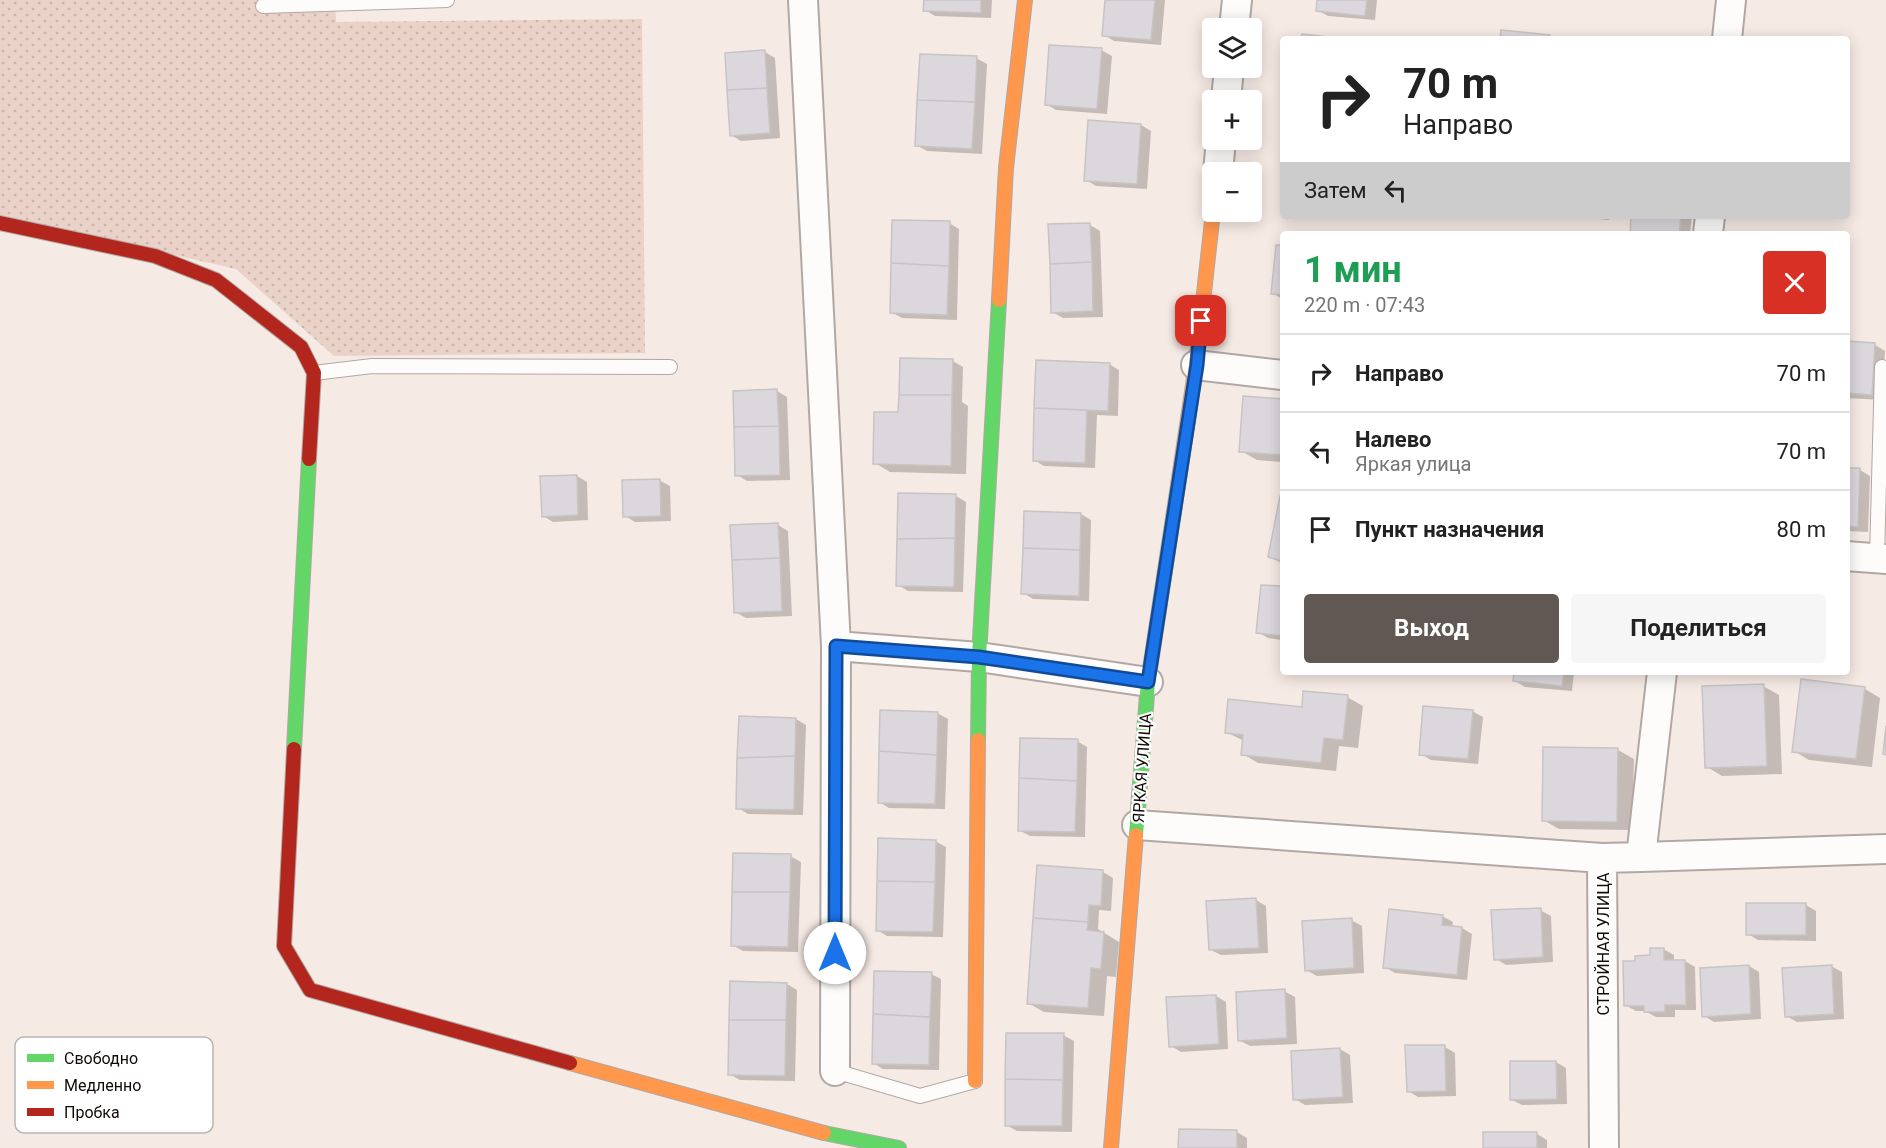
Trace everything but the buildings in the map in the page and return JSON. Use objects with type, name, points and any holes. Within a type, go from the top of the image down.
[{"type":"street","points":[[803,0],[836,646],[835,1071]]},
{"type":"street","points":[[975,1081],[979,657],[1006,168],[1025,0]]},
{"type":"street","points":[[1235,18],[1237,0]]},
{"type":"street","points":[[1727,36],[1731,0]]},
{"type":"street","name":"ЯРКАЯ УЛИЦА","points":[[1111,1148],[1148,682],[1197,365],[1213,222]]},
{"type":"street","points":[[0,223],[155,256],[216,280],[301,347],[314,373],[284,946],[310,990],[826,1141],[898,1148]]},
{"type":"street","points":[[1197,365],[1280,375]]},
{"type":"street","points":[[1850,556],[1881,558]]},
{"type":"street","points":[[836,646],[979,657],[1148,682]]},
{"type":"street","points":[[1641,857],[1662,675]]},
{"type":"street","points":[[1137,825],[1602,858]]},
{"type":"street","name":"СТРОЙНАЯ УЛИЦА","points":[[1604,1148],[1602,858],[1886,849]]},
{"type":"lane","points":[[269,0],[263,6],[447,0]]},
{"type":"lane","points":[[314,373],[372,366],[670,368]]},
{"type":"lane","points":[[1881,558],[1882,367]]},
{"type":"lane","points":[[835,1071],[920,1096],[975,1081]]},
{"type":"shaded area","points":[[0,0],[335,0],[336,22],[642,19],[645,353],[334,356],[236,269],[0,215]]},
{"type":"traffic: fast","points":[[978,740],[979,657],[999,300]]},
{"type":"traffic: fast","points":[[294,749],[309,459]]},
{"type":"traffic: fast","points":[[1136,835],[1148,682],[1178,485]]},
{"type":"traffic: fast","points":[[824,1133],[899,1148]]},
{"type":"traffic: slow","points":[[999,300],[1006,168],[1025,0]]},
{"type":"traffic: slow","points":[[1178,485],[1196,365],[1212,222]]},
{"type":"traffic: slow","points":[[975,1081],[978,740]]},
{"type":"traffic: slow","points":[[1111,1148],[1136,835]]},
{"type":"traffic: slow","points":[[570,1063],[824,1133]]},
{"type":"traffic: jam","points":[[0,223],[155,256],[216,280],[301,347],[314,373],[309,459]]},
{"type":"traffic: jam","points":[[294,749],[284,946],[310,990],[570,1063]]},
{"type":"route","points":[[835,953],[836,646],[979,657],[1148,682],[1197,365],[1201,321]]}]
